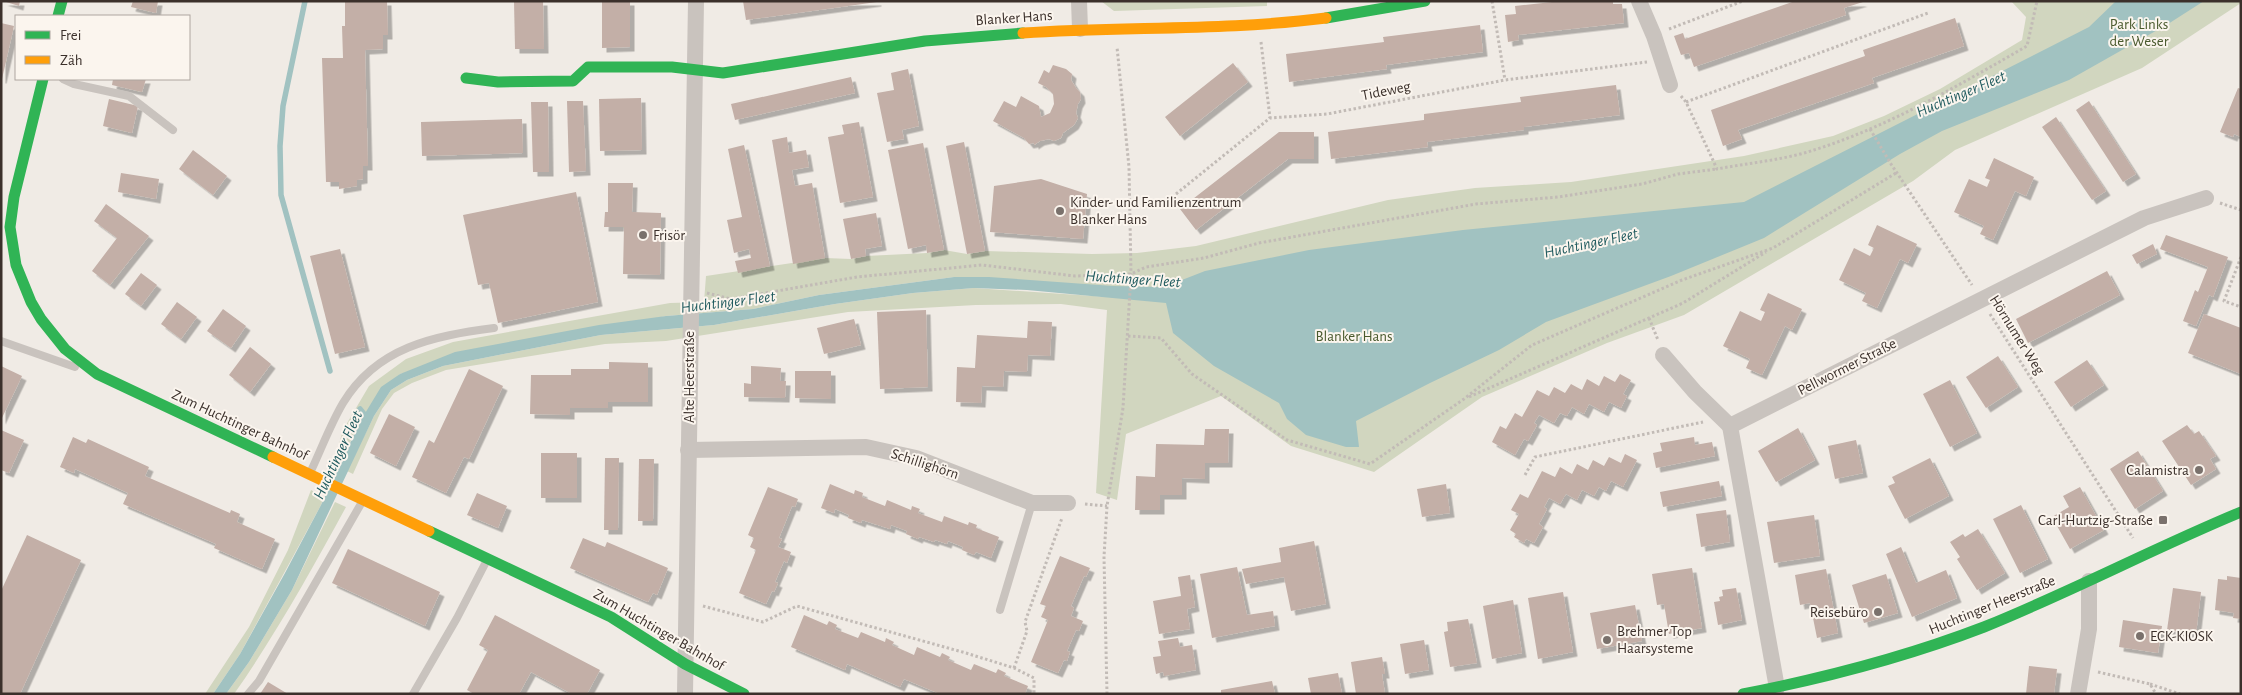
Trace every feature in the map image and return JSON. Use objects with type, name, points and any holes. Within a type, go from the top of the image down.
[{"type":"street","points":[[58,15],[62,1]]},
{"type":"street","name":"Alte Heerstraße","points":[[684,694],[696,1]]},
{"type":"street","points":[[1078,1],[1080,29]]},
{"type":"street","name":"Blanker Hans","points":[[466,78],[498,82],[573,81],[588,67],[672,67],[723,74],[853,51],[925,41],[1080,29],[1285,23],[1426,1]]},
{"type":"street","points":[[1638,1],[1654,36],[1670,86]]},
{"type":"street","name":"Zum Huchtinger Bahnhof","points":[[43,80],[13,202],[10,226],[14,259],[26,292],[36,310],[63,347],[75,358],[115,382],[611,617],[685,664],[744,694]]},
{"type":"street","name":"Pellwormer Straße","points":[[1726,422],[2144,218],[2206,198]]},
{"type":"street","points":[[1664,355],[1694,392],[1726,422],[1777,688]]},
{"type":"street","name":"Schillighörn","points":[[688,450],[866,447],[916,458],[1032,503],[1068,503]]},
{"type":"street","name":"Huchtinger Heerstraße","points":[[1743,694],[1838,674],[1950,640],[2089,581],[2144,554],[2241,512]]},
{"type":"street","points":[[2078,694],[2089,629],[2089,581]]},
{"type":"lane","points":[[65,80],[74,84],[129,96],[173,130]]},
{"type":"lane","points":[[1,226],[13,202]]},
{"type":"lane","points":[[309,474],[343,403],[370,368],[411,346],[453,333],[494,328]]},
{"type":"lane","points":[[1,341],[115,382]]},
{"type":"lane","points":[[248,694],[364,500]]},
{"type":"lane","points":[[1000,610],[1032,503]]},
{"type":"lane","points":[[413,694],[457,618],[488,559]]},
{"type":"path","points":[[1492,1],[1505,80]]},
{"type":"path","points":[[1654,36],[1743,1]]},
{"type":"path","points":[[690,289],[731,299],[857,277],[982,265],[1075,276],[1131,274],[1146,267],[1204,258],[1259,243],[1476,204],[1577,194],[1642,184],[1678,174],[1717,169],[1813,151],[1870,129],[1945,94],[2027,46],[2037,1]]},
{"type":"path","points":[[1686,102],[1928,13]]},
{"type":"path","points":[[1176,194],[1270,118],[1259,23]]},
{"type":"path","points":[[1107,694],[1104,557],[1107,506],[1123,408],[1131,274],[1129,167],[1117,29]]},
{"type":"path","name":"Tideweg","points":[[1270,118],[1327,114],[1505,80],[1662,60]]},
{"type":"path","points":[[1670,86],[1686,102],[1717,169]]},
{"type":"path","name":"Hörnumer Weg","points":[[1870,129],[2144,554]]},
{"type":"path","points":[[1464,400],[1683,303],[1896,172]]},
{"type":"path","points":[[1128,336],[1161,338],[1192,374],[1288,440],[1370,464],[1464,400],[1532,345],[1682,280],[1773,248]]},
{"type":"path","points":[[2241,257],[2224,301],[2241,307]]},
{"type":"path","points":[[1649,318],[1664,355]]},
{"type":"path","points":[[1525,475],[1535,458],[1726,422]]},
{"type":"path","points":[[1014,668],[1027,631],[1025,622],[1068,503],[1107,506]]},
{"type":"path","points":[[686,602],[763,622],[797,606],[1014,668],[1034,678],[1034,694]]},
{"type":"path","points":[[2083,668],[2150,684],[2180,694]]},
{"type":"path","points":[[2150,684],[2156,694]]},
{"type":"green space","points":[[1101,1],[1267,1],[1267,6],[1114,11]]},
{"type":"green space","name":"Blanker Hans","points":[[2011,1],[2241,1],[2241,3],[2142,68],[1955,150],[1913,181],[1684,315],[1607,343],[1482,397],[1374,472],[1291,446],[1221,396],[1126,434],[1117,500],[1096,493],[1107,310],[1061,304],[976,305],[848,312],[666,341],[605,344],[446,370],[412,383],[394,393],[382,409],[353,474],[347,471],[374,416],[391,390],[407,380],[443,366],[601,335],[714,325],[835,304],[913,293],[974,288],[1108,297],[954,277],[819,295],[753,309],[666,316],[400,374],[361,420],[338,467],[333,465],[343,430],[369,386],[406,359],[453,342],[670,303],[704,302],[706,276],[825,258],[851,259],[866,256],[927,253],[944,250],[967,254],[985,251],[1092,254],[1137,253],[1196,246],[1388,200],[1475,188],[1571,182],[1744,156],[1833,136],[1884,116],[1940,89],[2022,40],[2026,17]]},
{"type":"green space","points":[[311,490],[324,497],[321,505],[240,654],[213,694],[205,694],[249,627],[288,550]]},
{"type":"green space","points":[[335,502],[346,507],[306,578],[279,625],[234,694],[226,694],[249,662],[292,590]]},
{"type":"water","name":"Blanker Hans","points":[[2116,1],[2204,1],[2168,24],[2069,80],[1942,131],[1900,154],[1764,238],[1671,276],[1546,322],[1499,350],[1356,421],[1359,447],[1346,447],[1306,435],[1287,419],[1279,403],[1214,366],[1173,333],[1166,303],[1027,290],[974,288],[913,293],[835,304],[714,325],[601,335],[443,366],[407,380],[391,390],[374,416],[292,590],[249,662],[226,694],[213,694],[240,654],[285,573],[321,505],[361,420],[381,387],[400,374],[455,352],[599,325],[666,316],[753,309],[819,295],[954,277],[989,277],[1113,286],[1164,287],[1205,271],[1309,250],[1463,230],[1744,202],[2089,27]]},
{"type":"building","points":[[3,1],[20,1],[19,6]]},
{"type":"building","points":[[133,1],[158,1],[156,13],[131,7]]},
{"type":"building","points":[[345,1],[387,1],[388,35],[383,35],[383,49],[365,50],[368,166],[363,166],[363,179],[357,180],[357,186],[339,189],[339,182],[326,182],[322,58],[343,58],[342,26],[345,26]]},
{"type":"building","points":[[514,1],[543,1],[544,49],[515,49]]},
{"type":"building","points":[[602,1],[630,1],[630,47],[602,48]]},
{"type":"building","points":[[743,1],[877,1],[877,2],[746,20]]},
{"type":"building","points":[[1561,1],[1613,1],[1613,4],[1622,4],[1624,23],[1518,35],[1519,40],[1508,42],[1505,15],[1516,14],[1515,6]]},
{"type":"building","points":[[1795,1],[1863,2],[1844,8],[1846,15],[1694,67],[1689,53],[1681,55],[1674,36],[1683,33],[1685,39]]},
{"type":"building","points":[[1955,18],[1964,46],[1872,78],[1874,83],[1738,130],[1742,139],[1723,146],[1711,110],[1865,56],[1863,50]]},
{"type":"building","points":[[1,23],[14,26],[2,79],[1,79]]},
{"type":"building","points":[[1480,25],[1483,52],[1386,65],[1387,69],[1289,82],[1286,54],[1384,42],[1383,37]]},
{"type":"building","points":[[1233,63],[1248,82],[1180,136],[1165,117]]},
{"type":"building","points":[[1053,65],[1066,69],[1072,74],[1071,80],[1080,92],[1081,99],[1076,113],[1078,118],[1074,125],[1063,133],[1061,138],[1054,141],[1049,139],[1040,141],[1034,145],[1034,143],[1029,144],[1024,138],[993,121],[1004,101],[1016,107],[1021,96],[1039,106],[1041,117],[1050,113],[1054,104],[1053,94],[1046,87],[1038,83],[1044,70],[1049,73]]},
{"type":"building","points":[[908,69],[919,126],[902,130],[904,139],[887,142],[877,93],[894,90],[891,73]]},
{"type":"building","points":[[851,77],[855,93],[735,120],[731,104]]},
{"type":"building","points":[[113,80],[146,80],[142,92],[112,85]]},
{"type":"building","points":[[1616,85],[1620,115],[1524,127],[1524,130],[1427,142],[1428,147],[1331,159],[1328,132],[1424,120],[1424,114],[1521,102],[1520,97]]},
{"type":"building","points":[[2238,88],[2241,89],[2241,137],[2234,134],[2233,137],[2220,132]]},
{"type":"building","points":[[641,98],[642,150],[600,151],[599,99]]},
{"type":"building","points":[[109,99],[138,106],[132,133],[103,126]]},
{"type":"building","points":[[567,101],[583,101],[586,171],[569,172]]},
{"type":"building","points":[[2089,101],[2136,174],[2123,182],[2076,110]]},
{"type":"building","points":[[531,102],[548,102],[549,172],[533,172]]},
{"type":"building","points":[[2056,117],[2106,191],[2092,200],[2042,127]]},
{"type":"building","points":[[522,119],[523,153],[422,156],[421,122]]},
{"type":"building","points":[[859,122],[873,197],[840,203],[828,137],[844,134],[842,125]]},
{"type":"building","points":[[1279,132],[1314,132],[1314,159],[1288,159],[1196,230],[1180,209]]},
{"type":"building","points":[[787,137],[789,153],[806,150],[809,167],[792,170],[795,186],[812,183],[825,258],[793,264],[772,140]]},
{"type":"building","points":[[964,142],[985,251],[967,254],[946,146]]},
{"type":"building","points":[[923,143],[944,250],[927,253],[926,245],[908,249],[888,150]]},
{"type":"building","points":[[744,145],[770,266],[738,273],[735,261],[751,258],[749,249],[734,253],[727,220],[742,217],[728,149]]},
{"type":"building","points":[[193,150],[227,176],[213,195],[179,169]]},
{"type":"building","points":[[1994,158],[2034,177],[2026,196],[2015,191],[1993,240],[1980,234],[1984,226],[1954,212],[1969,179],[1987,187],[1990,180],[1985,178]]},
{"type":"building","points":[[121,173],[159,179],[156,199],[118,192]]},
{"type":"building","points":[[1041,179],[1087,194],[1083,239],[990,232],[994,186]]},
{"type":"building","points":[[608,183],[633,183],[632,212],[661,213],[660,275],[623,274],[624,227],[604,227],[605,212],[608,212]]},
{"type":"building","points":[[576,192],[598,302],[498,323],[489,283],[478,285],[463,215]]},
{"type":"building","points":[[106,204],[149,236],[110,285],[92,271],[117,238],[94,221]]},
{"type":"building","points":[[876,213],[882,246],[865,249],[866,256],[851,259],[843,219]]},
{"type":"building","points":[[1877,225],[1917,244],[1908,263],[1900,259],[1877,308],[1862,301],[1866,293],[1839,280],[1854,248],[1870,256],[1874,248],[1868,245]]},
{"type":"building","points":[[2166,235],[2228,257],[2213,297],[2209,295],[2196,326],[2183,321],[2195,290],[2198,292],[2208,267],[2160,249]]},
{"type":"building","points":[[2153,244],[2157,254],[2137,264],[2132,255]]},
{"type":"building","points":[[340,249],[365,347],[335,354],[310,256]]},
{"type":"building","points":[[2107,271],[2120,295],[2028,343],[2016,319]]},
{"type":"building","points":[[141,273],[157,285],[141,306],[125,294]]},
{"type":"building","points":[[1768,293],[1802,309],[1792,330],[1785,326],[1762,375],[1746,368],[1750,359],[1723,346],[1740,311],[1761,321],[1765,312],[1760,310]]},
{"type":"building","points":[[177,302],[197,317],[181,339],[161,324]]},
{"type":"building","points":[[223,309],[246,326],[231,348],[207,331]]},
{"type":"building","points":[[926,310],[928,387],[880,389],[877,312]]},
{"type":"building","points":[[2204,314],[2241,328],[2241,374],[2188,353]]},
{"type":"building","points":[[854,319],[861,345],[824,354],[817,328]]},
{"type":"building","points":[[1028,321],[1052,322],[1050,356],[1028,355],[1027,372],[1004,371],[1003,387],[982,386],[981,403],[956,402],[957,367],[975,368],[977,335],[1027,338]]},
{"type":"building","points":[[250,347],[271,364],[250,392],[229,375]]},
{"type":"building","points":[[1998,356],[2018,387],[1986,408],[1966,377]]},
{"type":"building","points":[[2087,360],[2104,385],[2071,407],[2054,382]]},
{"type":"building","points":[[609,362],[648,363],[648,402],[608,402],[608,408],[570,408],[570,415],[530,414],[531,375],[571,375],[571,369],[609,369]]},
{"type":"building","points":[[1,366],[22,376],[1,420]]},
{"type":"building","points":[[751,366],[781,368],[780,381],[786,381],[785,398],[744,397],[744,383],[751,384]]},
{"type":"building","points":[[469,369],[503,386],[469,459],[464,457],[446,493],[412,477],[429,440],[434,443]]},
{"type":"building","points":[[795,371],[831,371],[831,399],[795,398]]},
{"type":"building","points":[[1620,374],[1631,380],[1623,394],[1627,396],[1621,408],[1609,402],[1604,412],[1589,404],[1584,414],[1572,407],[1567,416],[1560,413],[1554,423],[1539,415],[1534,423],[1537,425],[1528,441],[1524,439],[1515,455],[1492,442],[1500,426],[1506,429],[1515,413],[1522,417],[1537,390],[1549,396],[1554,387],[1565,393],[1571,384],[1582,390],[1587,379],[1599,386],[1604,376],[1615,382]]},
{"type":"building","points":[[1950,380],[1977,433],[1950,447],[1923,394]]},
{"type":"building","points":[[389,414],[415,427],[396,466],[370,453]]},
{"type":"building","points":[[2187,425],[2194,434],[2199,431],[2216,456],[2210,459],[2216,469],[2191,485],[2162,441]]},
{"type":"building","points":[[1798,428],[1815,460],[1776,482],[1758,451]]},
{"type":"building","points":[[1205,429],[1229,429],[1228,463],[1205,463],[1205,479],[1182,478],[1182,495],[1160,495],[1160,510],[1135,510],[1136,476],[1155,477],[1156,444],[1204,445]]},
{"type":"building","points":[[1,430],[24,440],[9,473],[1,470]]},
{"type":"building","points":[[73,437],[86,443],[88,439],[149,467],[145,476],[230,513],[231,510],[240,514],[237,522],[275,539],[262,569],[214,548],[216,544],[123,504],[128,493],[75,469],[74,473],[60,467]]},
{"type":"building","points":[[1694,437],[1695,445],[1712,442],[1715,456],[1656,468],[1653,453],[1662,451],[1660,443]]},
{"type":"building","points":[[1856,440],[1863,473],[1835,479],[1828,446]]},
{"type":"building","points":[[2138,451],[2163,491],[2135,509],[2110,469]]},
{"type":"building","points":[[541,453],[577,453],[577,498],[541,498]]},
{"type":"building","points":[[1625,454],[1637,460],[1623,487],[1611,481],[1606,491],[1599,487],[1594,496],[1582,490],[1577,500],[1566,494],[1560,504],[1549,498],[1544,507],[1547,509],[1539,524],[1543,527],[1534,543],[1526,539],[1524,543],[1514,537],[1516,534],[1510,530],[1519,514],[1511,510],[1520,494],[1528,498],[1542,471],[1555,477],[1560,467],[1572,474],[1577,464],[1588,470],[1593,460],[1604,466],[1609,457],[1621,463]]},
{"type":"building","points":[[605,458],[619,458],[618,530],[604,530]]},
{"type":"building","points":[[1930,458],[1949,496],[1905,519],[1888,486],[1895,483],[1892,477]]},
{"type":"building","points":[[639,459],[654,459],[653,521],[638,521]]},
{"type":"building","points":[[1719,481],[1722,496],[1663,507],[1660,492]]},
{"type":"building","points":[[830,484],[854,494],[855,490],[863,493],[862,497],[885,506],[887,500],[911,510],[912,506],[920,509],[918,513],[942,522],[944,516],[968,525],[969,522],[977,525],[976,528],[999,537],[991,558],[976,552],[974,555],[962,550],[963,547],[948,541],[947,544],[919,537],[918,539],[906,534],[907,531],[891,525],[890,529],[862,520],[861,523],[848,518],[849,515],[835,509],[834,513],[821,508]]},
{"type":"building","points":[[1446,484],[1450,513],[1422,517],[1417,489]]},
{"type":"building","points":[[768,487],[798,499],[795,507],[792,506],[779,538],[782,539],[778,547],[791,552],[787,563],[784,561],[775,582],[778,583],[766,604],[739,593],[756,550],[750,547],[754,538],[748,535]]},
{"type":"building","points":[[2080,487],[2104,530],[2070,549],[2052,517],[2069,507],[2063,496]]},
{"type":"building","points":[[477,493],[507,506],[498,528],[467,515]]},
{"type":"building","points":[[2021,505],[2048,559],[2020,573],[1993,519]]},
{"type":"building","points":[[1726,510],[1730,542],[1701,547],[1696,514]]},
{"type":"building","points":[[1814,515],[1820,556],[1774,563],[1767,522]]},
{"type":"building","points":[[1978,529],[2005,573],[1977,590],[1957,559],[1960,557],[1950,542],[1963,534],[1965,537]]},
{"type":"building","points":[[27,535],[81,560],[20,694],[1,694],[1,591]]},
{"type":"building","points":[[583,538],[605,547],[607,542],[668,568],[657,595],[653,593],[648,602],[570,568]]},
{"type":"building","points":[[1314,541],[1326,604],[1291,611],[1284,577],[1246,584],[1242,569],[1281,562],[1279,548]]},
{"type":"building","points":[[1901,547],[1916,583],[1946,570],[1957,598],[1912,617],[1886,554]]},
{"type":"building","points":[[348,549],[440,592],[425,626],[332,583]]},
{"type":"building","points":[[1060,556],[1090,568],[1086,577],[1084,576],[1071,606],[1074,608],[1071,616],[1083,621],[1079,631],[1076,630],[1067,651],[1070,652],[1067,661],[1064,660],[1058,673],[1031,662],[1048,620],[1041,617],[1046,606],[1040,604]]},
{"type":"building","points":[[1237,567],[1247,615],[1273,611],[1275,626],[1212,638],[1200,574]]},
{"type":"building","points":[[1692,568],[1702,628],[1669,634],[1664,604],[1657,605],[1652,574]]},
{"type":"building","points":[[1826,569],[1838,633],[1817,638],[1810,603],[1800,605],[1795,575]]},
{"type":"building","points":[[1886,574],[1898,613],[1864,623],[1852,585]]},
{"type":"building","points":[[1190,575],[1195,607],[1187,609],[1190,629],[1159,634],[1153,601],[1181,596],[1178,577]]},
{"type":"building","points":[[2227,576],[2241,578],[2241,619],[2233,618],[2234,613],[2215,610],[2218,579],[2227,580]]},
{"type":"building","points":[[1736,588],[1742,620],[1718,625],[1714,602],[1720,601],[1719,597],[1723,596],[1722,590]]},
{"type":"building","points":[[2173,588],[2201,592],[2196,634],[2167,630]]},
{"type":"building","points":[[1563,592],[1573,652],[1538,659],[1528,598]]},
{"type":"building","points":[[1513,600],[1522,653],[1492,659],[1483,606]]},
{"type":"building","points":[[1635,605],[1642,641],[1597,649],[1590,613]]},
{"type":"building","points":[[495,615],[600,670],[587,694],[572,694],[531,672],[519,694],[474,694],[467,690],[488,650],[479,645]]},
{"type":"building","points":[[804,615],[827,625],[829,621],[837,625],[835,629],[858,638],[861,632],[885,642],[886,638],[894,642],[892,645],[914,655],[917,647],[940,657],[942,653],[950,657],[948,660],[971,670],[974,664],[996,673],[998,669],[1006,673],[1004,676],[1028,686],[1025,694],[940,694],[904,679],[900,687],[847,664],[845,670],[791,647]]},
{"type":"building","points":[[1468,619],[1477,663],[1450,667],[1444,632],[1448,631],[1447,622]]},
{"type":"building","name":"ECK-KIOSK","points":[[2123,620],[2162,626],[2158,653],[2119,647]]},
{"type":"building","points":[[1178,638],[1180,647],[1192,645],[1196,670],[1164,676],[1163,672],[1156,674],[1153,657],[1161,656],[1158,641]]},
{"type":"building","points":[[1424,640],[1429,670],[1405,674],[1400,644]]},
{"type":"building","points":[[1382,657],[1385,674],[1382,674],[1385,694],[1356,694],[1351,662]]},
{"type":"building","points":[[2029,666],[2057,669],[2054,694],[2026,694]]},
{"type":"building","points":[[1338,673],[1342,694],[1311,694],[1308,678]]},
{"type":"building","points":[[1272,681],[1275,694],[1221,694],[1221,690]]},
{"type":"building","points":[[268,682],[288,694],[260,694]]},
{"type":"waterway","points":[[305,1],[283,106],[280,146],[281,195],[330,371]]},
{"type":"waterway","name":"Huchtinger Fleet","points":[[360,409],[368,419]]},
{"type":"traffic: fast","points":[[58,15],[62,1]]},
{"type":"traffic: fast","points":[[1326,18],[1425,1]]},
{"type":"traffic: fast","points":[[466,78],[498,82],[573,81],[588,67],[672,67],[723,73],[925,41],[1023,33]]},
{"type":"traffic: fast","points":[[43,80],[14,197],[10,227],[16,265],[31,302],[41,319],[65,349],[97,374],[273,457]]},
{"type":"traffic: fast","points":[[1743,694],[1865,666],[1955,638],[2081,585],[2176,540],[2241,512]]},
{"type":"traffic: fast","points":[[429,531],[611,617],[685,664],[744,694]]},
{"type":"traffic: slow","points":[[1023,33],[1213,27],[1326,18]]},
{"type":"traffic: slow","points":[[273,457],[429,531]]},
{"type":"place","name":"Kinder- und Familienzentrum Blanker Hans","points":[[1060,211]]},
{"type":"place","name":"Frisör","points":[[643,235]]},
{"type":"place","name":"Calamistra","points":[[2199,470]]},
{"type":"place","name":"Carl-Hurtzig-Straße","points":[[2163,520]]},
{"type":"place","name":"Reisebüro","points":[[1878,612]]},
{"type":"place","name":"ECK-KIOSK","points":[[2140,636]]},
{"type":"place","name":"Brehmer Top Haarsysteme","points":[[1607,640]]},
{"type":"park label","name":"Park Links der Weser","points":[[2139,32]]}]
